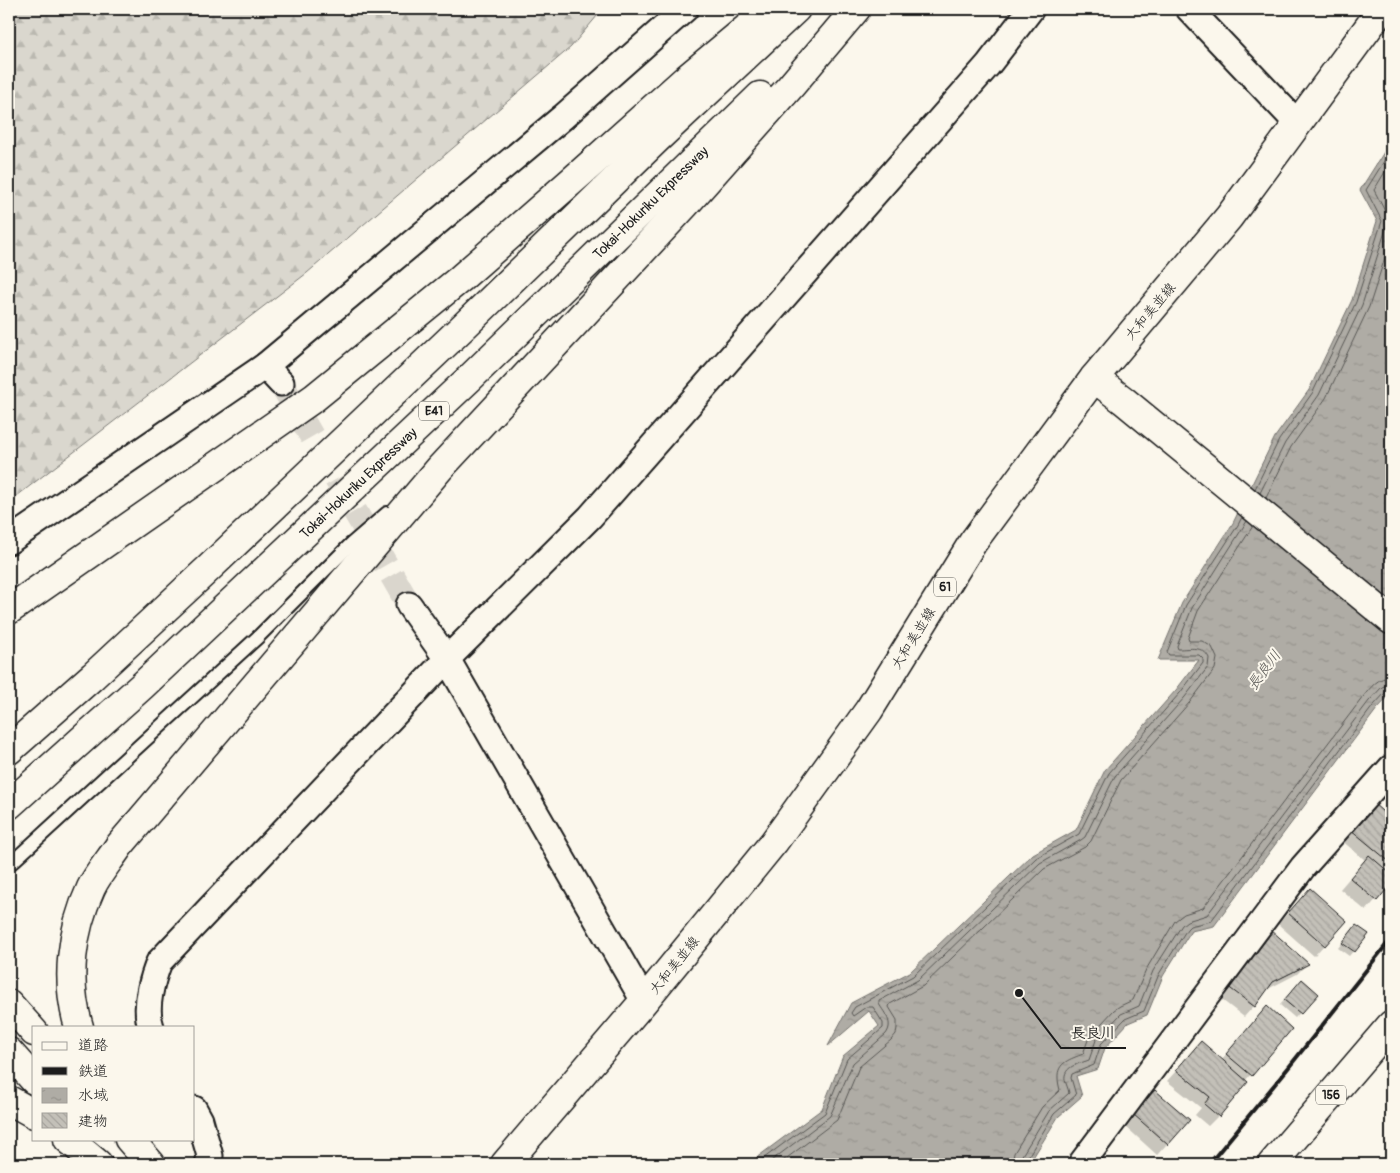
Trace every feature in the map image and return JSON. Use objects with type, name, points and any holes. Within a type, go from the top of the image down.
[{"type":"main road","points":[[9,610],[314,398],[467,272],[686,79],[770,9]]},
{"type":"main road","points":[[9,750],[93,676],[215,562],[796,9]]},
{"type":"main road","name":"Tokai-Hokuriku Expressway","points":[[9,805],[142,686],[464,384],[851,9]]},
{"type":"main road","points":[[79,1026],[75,1014],[70,973],[77,926],[92,887],[119,846],[440,468],[685,205],[790,87],[856,9]]},
{"type":"main road","name":"大和美並線","points":[[506,1164],[644,1001],[774,842],[869,710],[973,542],[1094,378],[1229,217],[1382,9]]},
{"type":"main road","points":[[1094,378],[1391,620]]},
{"type":"main road","points":[[9,1004],[32,1030]]},
{"type":"main road","name":"156","points":[[1272,1164],[1391,1025]]},
{"type":"main road","points":[[9,1052],[32,1078]]},
{"type":"main road","points":[[9,1100],[32,1113]]},
{"type":"main road","points":[[69,1140],[98,1164]]},
{"type":"main road","points":[[88,1140],[110,1164]]},
{"type":"main road","points":[[130,1140],[151,1164]]},
{"type":"main road","points":[[140,1140],[156,1164]]},
{"type":"street","points":[[9,541],[273,375],[685,9]]},
{"type":"street","points":[[151,1026],[148,1019],[151,983],[159,962],[447,660],[590,518],[988,65],[1031,9]]},
{"type":"street","points":[[1189,9],[1298,124]]},
{"type":"street","points":[[409,605],[447,660],[644,1001]]},
{"type":"street","points":[[1081,1164],[1303,867],[1391,768]]},
{"type":"street","points":[[195,1111],[200,1120],[210,1156],[208,1164]]},
{"type":"lane","points":[[9,865],[258,637],[351,544],[440,468]]},
{"type":"lane","points":[[9,600],[61,574]]},
{"type":"green space","points":[[9,9],[603,9],[571,47],[307,273],[9,502]]},
{"type":"water","points":[[1391,141],[1391,694],[1377,709],[1214,926],[1191,931],[1163,976],[1147,1015],[1128,1023],[1105,1048],[1098,1069],[1076,1076],[1082,1096],[1058,1117],[1029,1164],[748,1164],[822,1109],[843,1056],[879,1026],[869,1011],[828,1046],[851,1003],[910,972],[1033,854],[1076,830],[1105,770],[1176,690],[1199,660],[1158,660],[1182,603],[1233,523],[1275,437],[1309,390],[1352,300],[1377,221],[1360,190]]},
{"type":"building","points":[[1373,803],[1391,819],[1391,863],[1350,829]]},
{"type":"building","points":[[1369,855],[1391,874],[1391,884],[1377,901],[1350,878]]},
{"type":"building","points":[[1310,888],[1347,921],[1325,946],[1288,913]]},
{"type":"building","points":[[1356,925],[1369,934],[1355,952],[1342,943]]},
{"type":"building","points":[[1270,929],[1309,964],[1273,982],[1255,1007],[1227,986]]},
{"type":"building","points":[[1302,979],[1319,994],[1301,1014],[1284,1000]]},
{"type":"building","points":[[1267,1006],[1292,1029],[1252,1076],[1226,1054]]},
{"type":"building","points":[[1201,1041],[1248,1082],[1219,1117],[1204,1104],[1210,1097],[1176,1070]]},
{"type":"building","points":[[1155,1090],[1190,1120],[1168,1145],[1133,1114]]},
{"type":"tunnel","points":[[281,383],[409,605]]},
{"type":"railway","points":[[1209,1164],[1391,939]]},
{"type":"place","name":"長良川","points":[[1019,993]]}]
